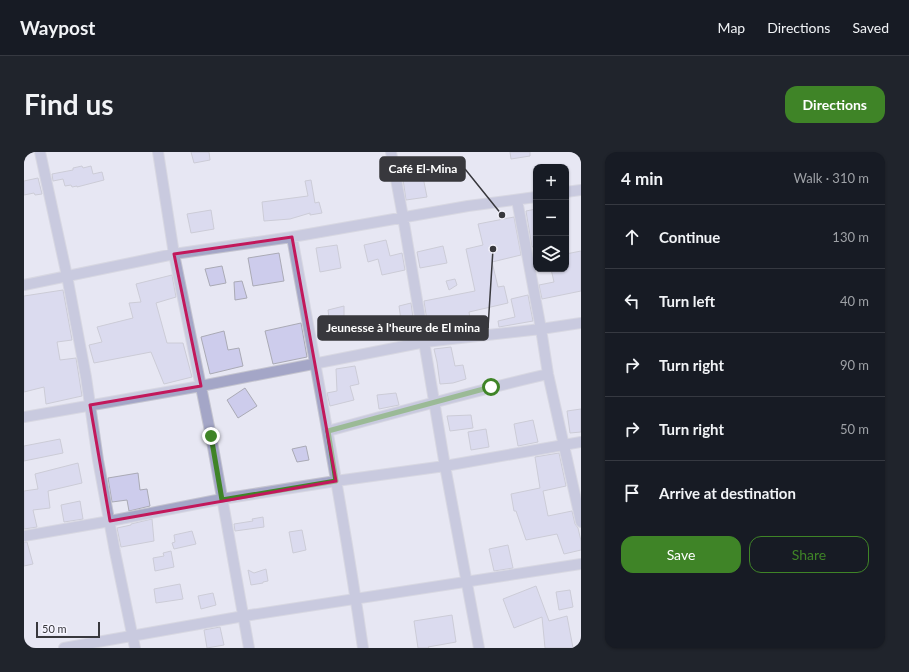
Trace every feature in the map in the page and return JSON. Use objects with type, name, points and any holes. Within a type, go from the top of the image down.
[{"type":"street","points":[[40,152],[67,276],[86,377],[98,460],[135,648]]},
{"type":"street","points":[[158,152],[174,254],[201,386],[249,648]]},
{"type":"street","points":[[391,152],[404,217],[445,466],[479,648]]},
{"type":"street","points":[[569,192],[581,190]]},
{"type":"street","points":[[24,285],[174,254],[292,237],[468,206],[533,197]]},
{"type":"street","points":[[517,200],[548,374],[581,522]]},
{"type":"street","points":[[292,237],[328,431],[363,648]]},
{"type":"street","points":[[24,417],[201,386],[424,342],[581,323]]},
{"type":"street","points":[[328,431],[491,387],[548,374]]},
{"type":"street","points":[[24,536],[222,500],[336,481],[445,466],[581,442]]},
{"type":"street","points":[[64,648],[244,616],[581,564]]},
{"type":"highlighted area","points":[[292,237],[336,481],[110,521],[90,405],[201,386],[174,254]]},
{"type":"building","points":[[191,152],[209,152],[210,160],[194,163]]},
{"type":"building","points":[[510,152],[530,152],[530,156],[511,159]]},
{"type":"building","points":[[82,166],[83,168],[91,166],[93,174],[102,172],[104,180],[77,187],[72,187],[71,185],[65,186],[63,179],[53,181],[52,174],[73,170],[73,168]]},
{"type":"building","points":[[423,177],[427,197],[406,200],[403,179]]},
{"type":"building","points":[[38,178],[42,194],[35,195],[34,193],[24,195],[24,181]]},
{"type":"building","points":[[311,180],[315,203],[319,202],[322,213],[310,215],[310,213],[290,219],[264,221],[262,202],[308,196],[305,181]]},
{"type":"building","points":[[211,210],[214,229],[191,233],[187,214]]},
{"type":"building","points":[[533,210],[532,247],[526,211]]},
{"type":"building","points":[[514,217],[521,255],[492,262],[498,287],[504,286],[508,303],[469,312],[471,326],[429,334],[424,301],[475,291],[466,249],[483,245],[478,224]]},
{"type":"building","points":[[386,240],[390,256],[402,253],[405,270],[382,275],[378,259],[368,262],[364,245]]},
{"type":"building","points":[[337,245],[341,268],[320,272],[316,248]]},
{"type":"building","points":[[443,246],[447,263],[420,268],[417,252]]},
{"type":"building","points":[[581,251],[581,291],[542,299],[539,285],[554,282],[552,272],[569,272],[569,253]]},
{"type":"building","points":[[279,253],[284,281],[253,286],[248,258]]},
{"type":"building","points":[[222,266],[226,283],[210,286],[205,269]]},
{"type":"building","points":[[172,275],[176,297],[156,303],[167,343],[183,343],[192,377],[164,384],[151,352],[94,363],[89,345],[102,342],[97,327],[133,318],[129,303],[141,302],[136,284]]},
{"type":"building","points":[[455,279],[457,285],[449,290],[446,281]]},
{"type":"building","points":[[242,281],[247,298],[235,300],[234,282]]},
{"type":"building","points":[[63,290],[72,340],[57,342],[60,360],[76,358],[82,396],[46,404],[44,387],[24,392],[24,296]]},
{"type":"building","points":[[528,295],[533,321],[499,327],[498,321],[515,317],[511,299]]},
{"type":"building","points":[[411,303],[413,318],[401,320],[399,306]]},
{"type":"building","points":[[344,306],[344,316],[329,318],[328,310]]},
{"type":"building","points":[[301,323],[307,357],[273,364],[265,331]]},
{"type":"building","points":[[224,331],[228,350],[239,348],[243,366],[210,374],[201,337]]},
{"type":"building","points":[[451,347],[455,366],[463,365],[466,379],[453,383],[440,384],[434,349]]},
{"type":"building","points":[[355,366],[359,384],[350,386],[354,400],[330,406],[327,393],[337,391],[336,369]]},
{"type":"building","points":[[245,388],[257,406],[238,418],[227,400]]},
{"type":"building","points":[[396,393],[399,405],[379,409],[377,395]]},
{"type":"building","points":[[581,409],[581,432],[570,433],[567,411]]},
{"type":"building","points":[[471,415],[473,428],[450,431],[447,416]]},
{"type":"building","points":[[533,420],[538,442],[518,446],[514,424]]},
{"type":"building","points":[[486,429],[489,447],[471,450],[468,432]]},
{"type":"building","points":[[60,439],[63,453],[24,461],[24,446]]},
{"type":"building","points":[[306,446],[309,460],[297,462],[292,449]]},
{"type":"building","points":[[559,453],[566,486],[543,491],[548,516],[572,511],[575,524],[578,528],[581,541],[581,550],[564,554],[557,534],[526,540],[516,511],[514,511],[511,494],[540,488],[535,457]]},
{"type":"building","points":[[78,463],[82,483],[48,491],[50,508],[33,510],[37,527],[24,529],[24,491],[38,489],[35,474]]},
{"type":"building","points":[[138,473],[140,490],[147,489],[150,506],[129,511],[127,500],[112,502],[108,478]]},
{"type":"building","points":[[80,501],[83,519],[64,522],[61,505]]},
{"type":"building","points":[[263,517],[264,527],[235,531],[234,524],[253,521],[252,519]]},
{"type":"building","points":[[152,519],[154,541],[121,547],[117,528]]},
{"type":"building","points":[[302,530],[306,550],[293,553],[289,532]]},
{"type":"building","points":[[192,531],[196,544],[174,549],[172,543],[175,542],[174,535]]},
{"type":"building","points":[[24,542],[27,542],[33,564],[24,566]]},
{"type":"building","points":[[508,545],[513,568],[494,571],[489,549]]},
{"type":"building","points":[[171,551],[174,567],[155,571],[153,558],[164,556],[163,553]]},
{"type":"building","points":[[266,569],[268,581],[251,585],[248,570],[254,573]]},
{"type":"building","points":[[180,584],[183,599],[156,603],[154,589]]},
{"type":"building","points":[[536,586],[549,621],[567,616],[573,648],[545,648],[542,617],[514,628],[503,599]]},
{"type":"building","points":[[570,590],[573,607],[559,610],[556,592]]},
{"type":"building","points":[[213,593],[216,605],[201,609],[198,596]]},
{"type":"building","points":[[452,615],[456,642],[428,647],[429,648],[418,648],[414,621]]},
{"type":"building","points":[[220,627],[224,645],[207,648],[204,630]]},
{"type":"place","name":"Café El-Mina","points":[[502,215]]},
{"type":"place","name":"Jeunesse à l'heure de El mina","points":[[493,249]]},
{"type":"route","points":[[211,436],[222,500],[336,481],[328,431],[491,387]]}]
